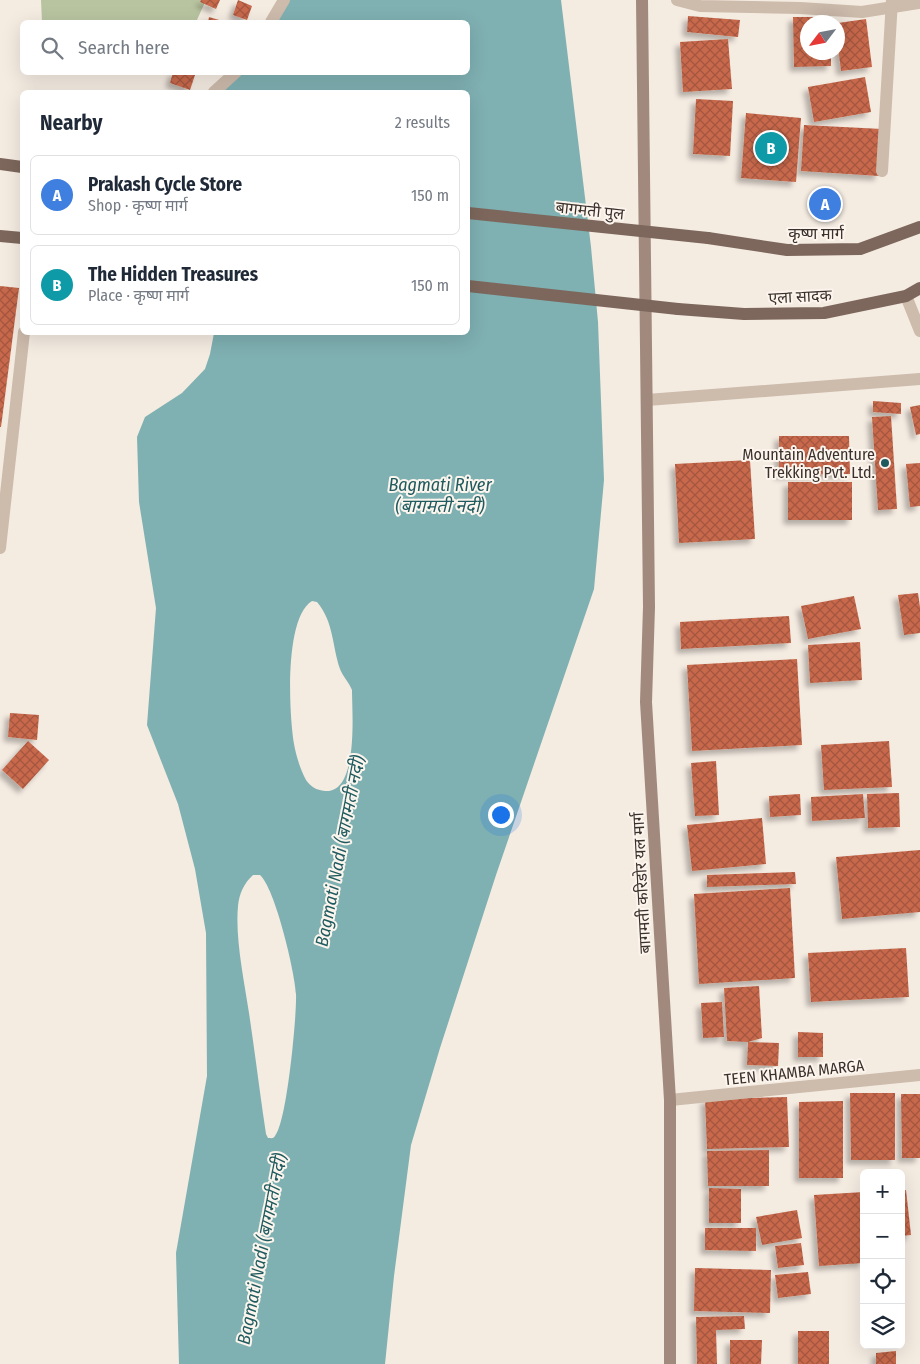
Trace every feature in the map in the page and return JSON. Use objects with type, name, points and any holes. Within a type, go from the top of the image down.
[{"type":"main road","points":[[0,164],[20,167]]},
{"type":"main road","name":"बागमती पुल","points":[[470,213],[708,238]]},
{"type":"main road","name":"कृष्ण मार्ग","points":[[708,238],[787,250],[860,249],[920,227]]},
{"type":"main road","points":[[0,236],[20,238]]},
{"type":"main road","name":"एला सादक","points":[[470,286],[678,309],[744,314],[824,313],[906,296],[920,288]]},
{"type":"street","points":[[272,20],[284,0]]},
{"type":"street","name":"बागमती करिडोर यल मार्ग","points":[[642,0],[649,607],[646,702],[670,1100],[670,1364]]},
{"type":"street","points":[[677,0],[700,6],[800,8],[862,12],[892,4],[918,4],[920,1]]},
{"type":"street","points":[[882,171],[892,4]]},
{"type":"street","points":[[216,90],[233,75]]},
{"type":"street","points":[[906,296],[920,331]]},
{"type":"street","points":[[0,548],[24,335]]},
{"type":"street","points":[[647,400],[920,379]]},
{"type":"street","name":"TEEN KHAMBA MARGA","points":[[670,1100],[920,1075]]},
{"type":"green space","points":[[41,0],[206,0],[197,20],[42,20]]},
{"type":"water","name":"Bagmati River (बागमती नदी)","points":[[284,0],[561,0],[591,247],[598,322],[604,480],[594,589],[496,875],[411,1145],[385,1364],[179,1364],[176,1253],[207,1076],[206,933],[195,869],[178,804],[147,725],[156,608],[139,502],[137,437],[145,417],[182,393],[205,369],[214,335],[470,335],[470,90],[216,90],[234,75],[470,75],[470,20],[272,20]],"holes":[[[312,601],[317,602],[330,626],[340,669],[352,690],[352,732],[348,766],[344,780],[336,788],[325,791],[316,789],[306,780],[297,757],[292,730],[290,690],[293,646],[297,626],[303,611]],[[253,875],[260,875],[266,883],[278,913],[288,950],[296,994],[295,1023],[287,1091],[279,1127],[274,1138],[268,1138],[266,1134],[240,959],[237,918],[242,889]]]},
{"type":"building","points":[[201,0],[220,0],[216,9],[200,2]]},
{"type":"building","points":[[238,0],[252,6],[247,20],[233,15]]},
{"type":"building","points":[[688,16],[740,20],[738,37],[687,32]]},
{"type":"building","points":[[209,17],[219,20],[208,20]]},
{"type":"building","points":[[793,17],[800,17],[800,60],[831,60],[831,66],[794,67]]},
{"type":"building","points":[[866,19],[872,67],[841,71],[840,60],[845,60],[845,22]]},
{"type":"building","points":[[728,39],[732,89],[683,92],[680,42]]},
{"type":"building","points":[[172,75],[195,75],[190,90],[170,83]]},
{"type":"building","points":[[865,77],[871,112],[814,122],[808,87]]},
{"type":"building","points":[[696,99],[733,101],[730,156],[693,154]]},
{"type":"building","points":[[746,113],[801,118],[796,182],[741,178]]},
{"type":"building","points":[[804,125],[882,129],[879,176],[801,171]]},
{"type":"building","points":[[0,286],[19,288],[1,427],[0,427]]},
{"type":"building","points":[[873,401],[901,403],[901,414],[873,412]]},
{"type":"building","points":[[920,405],[920,434],[916,435],[910,407]]},
{"type":"building","name":"Mountain Adventure Trekking Pvt. Ltd.","points":[[891,416],[897,509],[878,510],[872,417]]},
{"type":"building","points":[[779,436],[849,436],[850,474],[779,475]]},
{"type":"building","points":[[750,460],[755,539],[679,543],[675,464]]},
{"type":"building","points":[[920,463],[920,506],[910,507],[906,464]]},
{"type":"building","points":[[788,482],[852,482],[852,520],[788,520]]},
{"type":"building","points":[[918,593],[920,633],[904,635],[898,595]]},
{"type":"building","points":[[854,596],[861,629],[808,639],[801,606]]},
{"type":"building","points":[[789,616],[791,643],[681,649],[680,622]]},
{"type":"building","points":[[860,642],[862,680],[810,683],[808,645]]},
{"type":"building","points":[[797,659],[802,745],[692,751],[687,665]]},
{"type":"building","points":[[10,713],[39,715],[37,740],[8,737]]},
{"type":"building","points":[[28,741],[49,760],[23,789],[2,770]]},
{"type":"building","points":[[889,741],[892,787],[824,790],[821,745]]},
{"type":"building","points":[[716,761],[719,815],[695,816],[691,763]]},
{"type":"building","points":[[899,793],[900,827],[868,828],[867,794]]},
{"type":"building","points":[[800,794],[801,815],[770,817],[769,796]]},
{"type":"building","points":[[863,794],[865,818],[812,821],[811,797]]},
{"type":"building","points":[[762,818],[766,864],[692,871],[687,825]]},
{"type":"building","points":[[920,850],[920,912],[842,919],[836,857]]},
{"type":"building","points":[[795,872],[796,884],[707,887],[707,875]]},
{"type":"building","points":[[790,888],[795,978],[699,984],[694,894]]},
{"type":"building","points":[[906,948],[909,997],[811,1002],[808,953]]},
{"type":"building","points":[[759,986],[762,1038],[748,1042],[727,1041],[724,988]]},
{"type":"building","points":[[722,1002],[724,1037],[703,1038],[701,1003]]},
{"type":"building","points":[[798,1032],[823,1033],[823,1057],[798,1057]]},
{"type":"building","points":[[748,1042],[779,1043],[778,1066],[747,1065]]},
{"type":"building","points":[[850,1093],[895,1093],[895,1160],[851,1160]]},
{"type":"building","points":[[901,1094],[920,1094],[920,1158],[902,1158]]},
{"type":"building","points":[[787,1097],[789,1147],[707,1149],[705,1099]]},
{"type":"building","points":[[843,1101],[843,1178],[799,1178],[799,1102]]},
{"type":"building","points":[[769,1150],[769,1186],[708,1186],[707,1151]]},
{"type":"building","points":[[709,1188],[741,1189],[741,1223],[709,1223]]},
{"type":"building","points":[[905,1190],[911,1235],[905,1236],[905,1214]]},
{"type":"building","points":[[860,1192],[860,1263],[819,1266],[814,1195]]},
{"type":"building","points":[[797,1210],[802,1238],[762,1245],[756,1217]]},
{"type":"building","points":[[705,1228],[756,1228],[756,1251],[705,1250]]},
{"type":"building","points":[[801,1243],[804,1265],[778,1268],[775,1246]]},
{"type":"building","points":[[695,1268],[771,1270],[770,1313],[694,1311]]},
{"type":"building","points":[[808,1272],[811,1294],[778,1298],[775,1275]]},
{"type":"building","points":[[744,1316],[745,1329],[716,1330],[717,1364],[697,1364],[696,1317]]},
{"type":"building","points":[[798,1331],[829,1331],[829,1364],[798,1364]]},
{"type":"building","points":[[730,1340],[762,1340],[761,1364],[730,1364]]},
{"type":"building","points":[[896,1351],[896,1364],[876,1364],[876,1353]]},
{"type":"place","name":"The Hidden Treasures","points":[[771,148]]},
{"type":"place","name":"Prakash Cycle Store","points":[[825,204]]},
{"type":"place","name":"Mountain Adventure Trekking Pvt. Ltd.","points":[[885,463]]},
{"type":"water label","name":"Bagmati Nadi (बागमती नदी)","points":[[340,851]]},
{"type":"water label","name":"Bagmati Nadi (बागमती नदी)","points":[[262,1249]]}]
